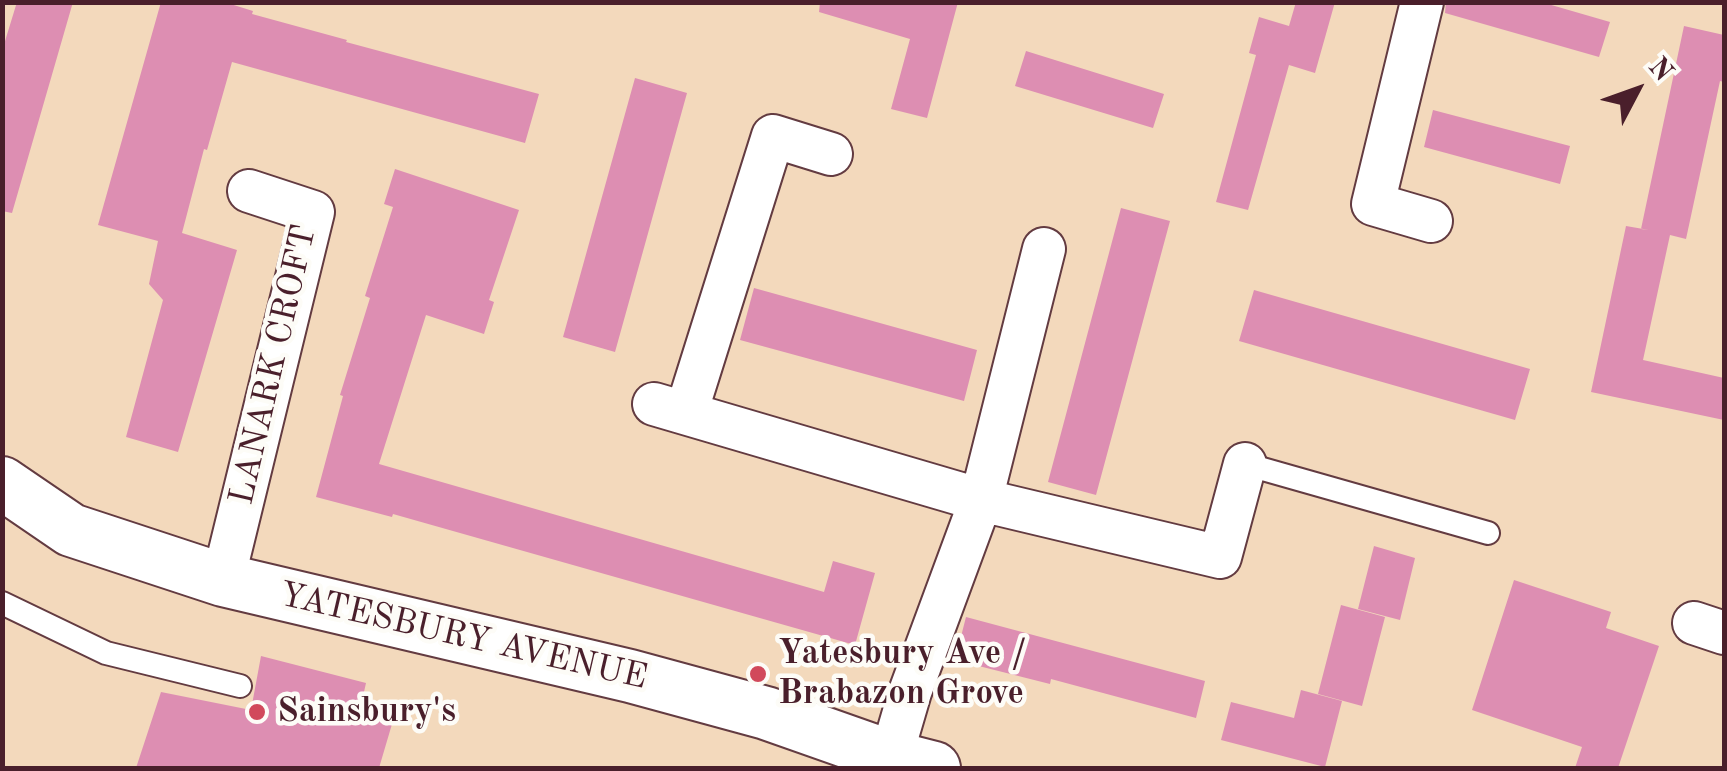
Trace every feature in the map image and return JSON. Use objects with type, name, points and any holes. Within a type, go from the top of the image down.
[{"type":"street","points":[[1422,2],[1373,204],[1432,221]]},
{"type":"street","points":[[831,154],[773,136],[670,408],[981,500],[1220,556],[1245,464]]},
{"type":"street","name":"LANARK CROFT","points":[[223,580],[313,212],[249,190]]},
{"type":"street","points":[[913,763],[910,692],[981,500],[1044,249]]},
{"type":"street","name":"YATESBURY AVENUE","points":[[2,483],[71,530],[223,580],[630,676],[766,713],[826,743],[913,763]]},
{"type":"lane","points":[[1245,464],[1488,533]]},
{"type":"lane","points":[[2,602],[106,653],[240,686]]},
{"type":"building","points":[[17,2],[73,2],[12,213],[2,211],[2,51]]},
{"type":"building","points":[[161,2],[224,2],[346,42],[539,94],[525,143],[232,62],[182,233],[237,250],[178,452],[126,437],[163,300],[149,284],[158,241],[98,225]]},
{"type":"building","points":[[820,2],[958,2],[927,118],[891,109],[910,39],[819,12]]},
{"type":"building","points":[[1296,2],[1335,2],[1315,73],[1289,65],[1248,210],[1216,202],[1256,55],[1249,53],[1259,17],[1289,26]]},
{"type":"building","points":[[1446,2],[1541,2],[1610,22],[1599,57],[1445,13]]},
{"type":"building","points":[[1684,26],[1724,35],[1724,82],[1720,81],[1686,239],[1670,235],[1643,360],[1724,378],[1724,420],[1591,392],[1626,226],[1641,229]]},
{"type":"building","points":[[1026,51],[1164,94],[1153,128],[1015,86]]},
{"type":"building","points":[[635,78],[687,93],[615,352],[563,337]]},
{"type":"building","points":[[1433,110],[1570,146],[1560,184],[1424,147]]},
{"type":"building","points":[[395,169],[519,210],[489,300],[494,302],[484,334],[426,315],[379,464],[824,592],[833,561],[875,573],[855,645],[393,514],[392,517],[316,497],[343,396],[340,395],[370,298],[365,296],[393,207],[384,204]]},
{"type":"building","points":[[1121,208],[1170,221],[1096,495],[1048,482]]},
{"type":"building","points":[[754,288],[977,350],[964,401],[740,340]]},
{"type":"building","points":[[1254,290],[1530,369],[1515,420],[1239,341]]},
{"type":"building","points":[[1374,546],[1415,558],[1400,620],[1358,609]]},
{"type":"building","points":[[1514,580],[1611,612],[1606,628],[1659,646],[1618,768],[1575,768],[1582,747],[1472,710]]},
{"type":"building","points":[[1341,605],[1385,617],[1362,706],[1318,694]]},
{"type":"building","points":[[966,617],[1205,681],[1196,718],[1051,679],[1050,684],[955,660]]},
{"type":"building","name":"Sainsbury's","points":[[261,656],[366,683],[359,714],[392,724],[379,768],[136,768],[161,692],[251,710]]},
{"type":"building","points":[[1301,690],[1342,701],[1325,767],[1221,740],[1231,702],[1294,718]]},
{"type":"place","name":"Yatesbury Ave / Brabazon Grove","points":[[758,674]]},
{"type":"place","name":"Sainsbury's","points":[[257,712]]}]
